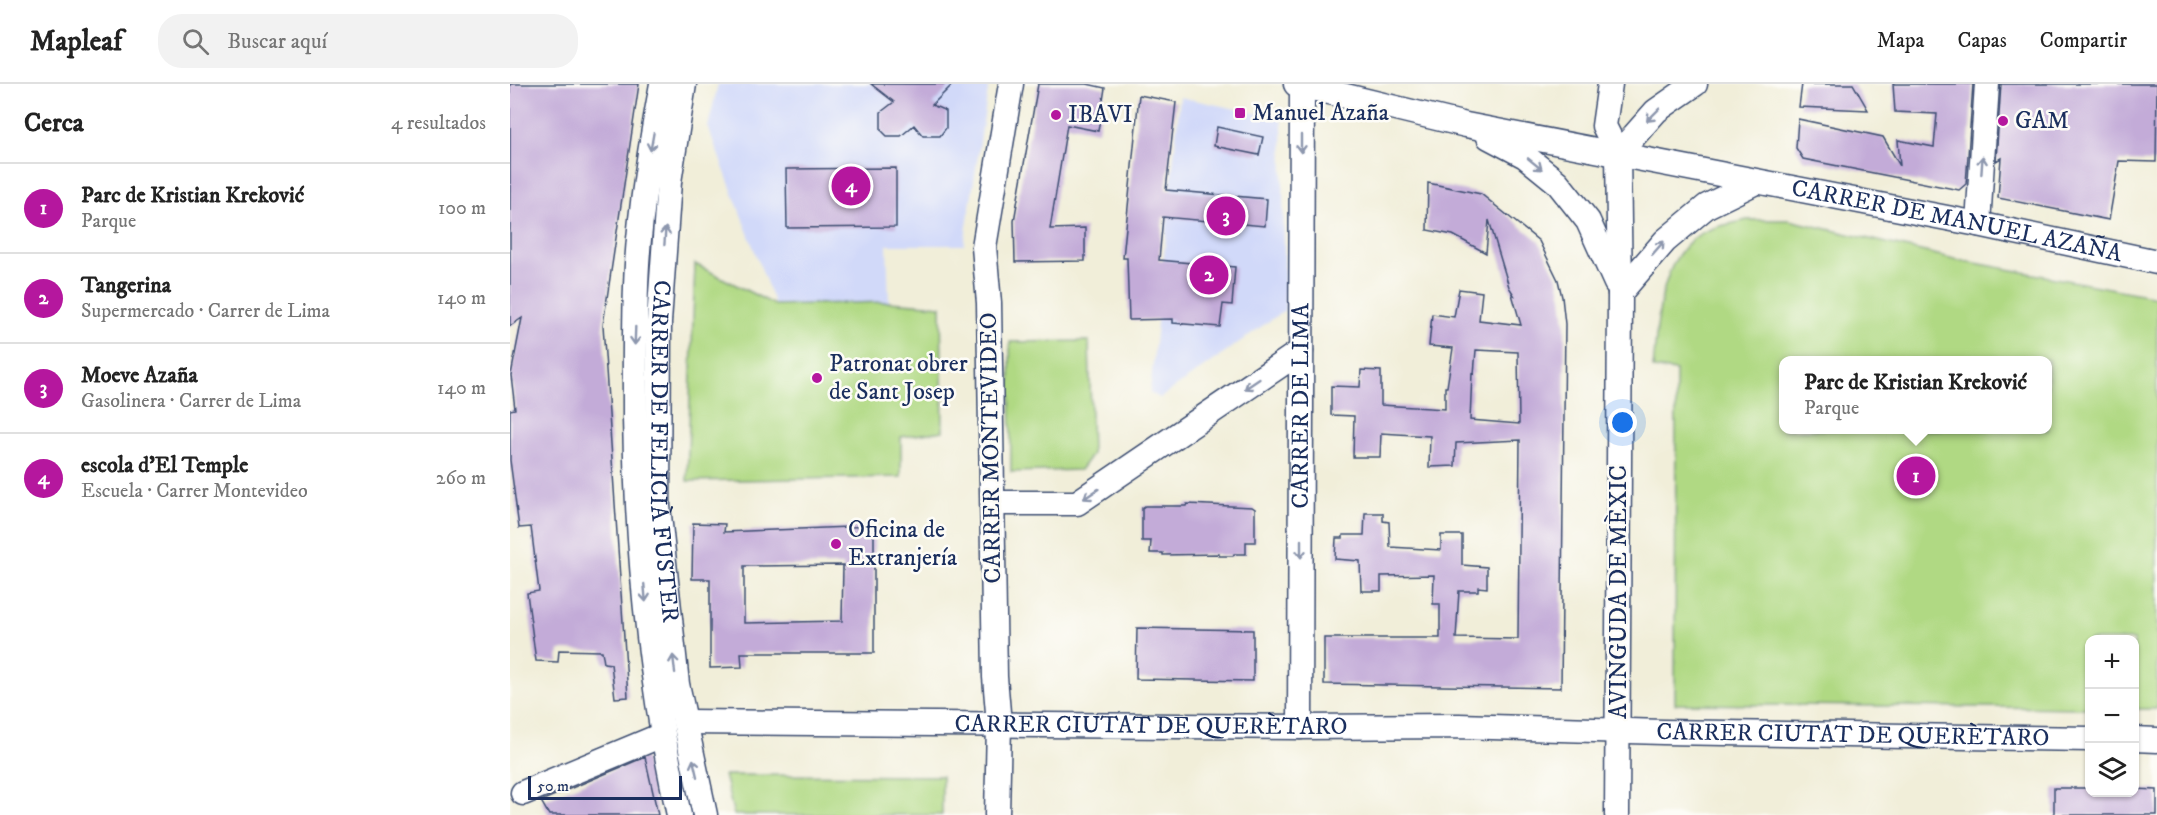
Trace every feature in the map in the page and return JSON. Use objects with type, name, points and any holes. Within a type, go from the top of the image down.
[{"type":"street","name":"CARRER DE FELICIÀ FUSTER","points":[[662,84],[648,163],[637,263],[634,362],[637,495],[649,641],[662,735],[678,815]]},
{"type":"street","name":"CARRER DE FELICIÀ FUSTER","points":[[684,84],[669,182],[659,322],[658,497],[677,684],[705,815]]},
{"type":"street","name":"CARRER MONTEVIDEO","points":[[998,815],[999,723],[994,677],[989,303],[984,247],[1011,84]]},
{"type":"street","name":"CARRER DE MANUEL AZAÑA","points":[[1300,84],[1466,125],[1978,224],[2157,262]]},
{"type":"street","name":"CARRER DE LIMA","points":[[1300,84],[1300,727]]},
{"type":"street","points":[[1610,84],[1604,126],[1618,154],[1656,111],[1695,84]]},
{"type":"street","points":[[1978,224],[1987,84]]},
{"type":"street","name":"CARRER DE MANUEL AZAÑA","points":[[1466,125],[1525,156],[1557,182],[1588,221],[1620,293]]},
{"type":"street","name":"AVINGUDA DE MÈXIC","points":[[1617,815],[1620,293],[1618,154]]},
{"type":"street","points":[[1620,293],[1665,241],[1707,206],[1756,182]]},
{"type":"street","points":[[993,503],[1077,503],[1301,351]]},
{"type":"street","name":"CARRER CIUTAT DE QUERÈTARO","points":[[685,722],[1300,727],[1459,726],[2085,739]]},
{"type":"street","points":[[523,793],[662,735]]},
{"type":"street","points":[[2139,739],[2157,740]]},
{"type":"shaded area","points":[[718,84],[989,84],[964,245],[887,245],[889,302],[775,305],[708,127]]},
{"type":"shaded area","points":[[1180,97],[1278,118],[1282,122],[1285,310],[1160,398],[1150,393]]},
{"type":"green space","points":[[1747,220],[1789,220],[1959,260],[2157,297],[2157,709],[2139,709],[2139,635],[2085,635],[2085,708],[1675,704],[1676,371],[1653,368],[1660,309],[1671,269],[1680,252],[1693,239],[1711,229]]},
{"type":"green space","name":"Patronat obrer de Sant Josep","points":[[695,264],[775,305],[889,302],[941,306],[943,431],[901,437],[901,477],[687,481]]},
{"type":"green space","points":[[1089,341],[1092,454],[1080,470],[1011,472],[1010,342]]},
{"type":"green space","points":[[724,775],[942,776],[942,815],[734,815]]},
{"type":"building","points":[[510,84],[639,84],[603,325],[628,697],[615,698],[611,664],[604,663],[602,651],[559,650],[558,662],[536,661],[527,593],[539,591],[531,527],[519,528],[510,460],[510,410],[515,409],[511,375],[522,318],[510,326]]},
{"type":"building","points":[[871,84],[953,84],[932,105],[946,111],[946,128],[940,136],[923,136],[914,125],[901,136],[887,136],[881,130],[881,112],[894,102]]},
{"type":"building","points":[[1038,84],[1087,84],[1105,88],[1098,131],[1067,125],[1050,229],[1085,228],[1085,261],[1015,262],[1014,221]]},
{"type":"building","points":[[1802,84],[1853,84],[1868,110],[1799,107]]},
{"type":"building","points":[[1893,84],[1973,84],[1966,184],[1959,190],[1803,159],[1796,148],[1798,119],[1883,137],[1900,166],[1898,140],[1934,147],[1937,114],[1895,112]]},
{"type":"building","points":[[2001,84],[2157,84],[2156,162],[2119,161],[2109,220],[1998,198],[2001,158],[1996,161]]},
{"type":"building","points":[[1139,95],[1176,102],[1166,190],[1267,199],[1265,226],[1163,217],[1159,260],[1235,267],[1232,305],[1223,304],[1220,327],[1173,323],[1173,319],[1129,320],[1127,258],[1123,258]]},
{"type":"building","points":[[1217,127],[1263,137],[1259,155],[1214,146]]},
{"type":"building","points":[[896,168],[896,227],[787,228],[786,169]]},
{"type":"building","points":[[1428,183],[1481,194],[1539,241],[1558,280],[1565,324],[1561,688],[1324,684],[1324,638],[1440,638],[1440,604],[1433,604],[1434,575],[1381,576],[1381,591],[1361,591],[1360,561],[1335,559],[1336,538],[1343,538],[1343,535],[1364,535],[1365,513],[1383,513],[1383,521],[1389,522],[1390,547],[1441,550],[1441,535],[1462,535],[1462,565],[1487,567],[1487,588],[1478,587],[1478,591],[1459,591],[1456,638],[1518,639],[1520,440],[1456,443],[1455,466],[1429,467],[1430,436],[1381,433],[1380,457],[1353,457],[1354,416],[1331,415],[1331,386],[1360,387],[1361,370],[1381,371],[1381,405],[1445,409],[1445,387],[1447,387],[1453,348],[1429,346],[1432,314],[1454,317],[1459,289],[1482,292],[1479,320],[1521,325],[1512,294],[1514,295],[1509,287],[1489,220],[1486,253],[1453,235],[1427,230]],"holes":[[[1476,350],[1518,352],[1519,424],[1470,420],[1472,373],[1474,374]]]},
{"type":"building","points":[[1187,504],[1252,507],[1255,509],[1255,542],[1246,542],[1246,554],[1234,554],[1233,556],[1150,553],[1151,541],[1142,541],[1142,508],[1145,506],[1186,506]]},
{"type":"building","points":[[693,523],[725,524],[724,532],[874,526],[874,653],[741,653],[742,667],[710,668],[710,579],[692,579]],"holes":[[[843,565],[842,621],[744,623],[744,566]]]},
{"type":"building","points":[[1137,628],[1253,630],[1253,681],[1136,679]]},
{"type":"building","points":[[645,757],[658,815],[549,815],[541,801]]},
{"type":"building","points":[[2054,788],[2085,788],[2085,797],[2139,797],[2139,789],[2157,790],[2157,815],[2054,815]]},
{"type":"place","name":"Manuel Azaña","points":[[1240,113]]},
{"type":"place","name":"IBAVI","points":[[1056,115]]},
{"type":"place","name":"GAM","points":[[2003,121]]},
{"type":"place","name":"escola d'El Temple","points":[[851,186]]},
{"type":"place","name":"Moeve Azaña","points":[[1226,216]]},
{"type":"place","name":"Tangerina","points":[[1209,275]]},
{"type":"place","name":"Patronat obrer de Sant Josep","points":[[817,378]]},
{"type":"place","name":"Parc de Kristian Kreković","points":[[1916,476]]},
{"type":"place","name":"Oficina de Extranjería","points":[[836,544]]}]
